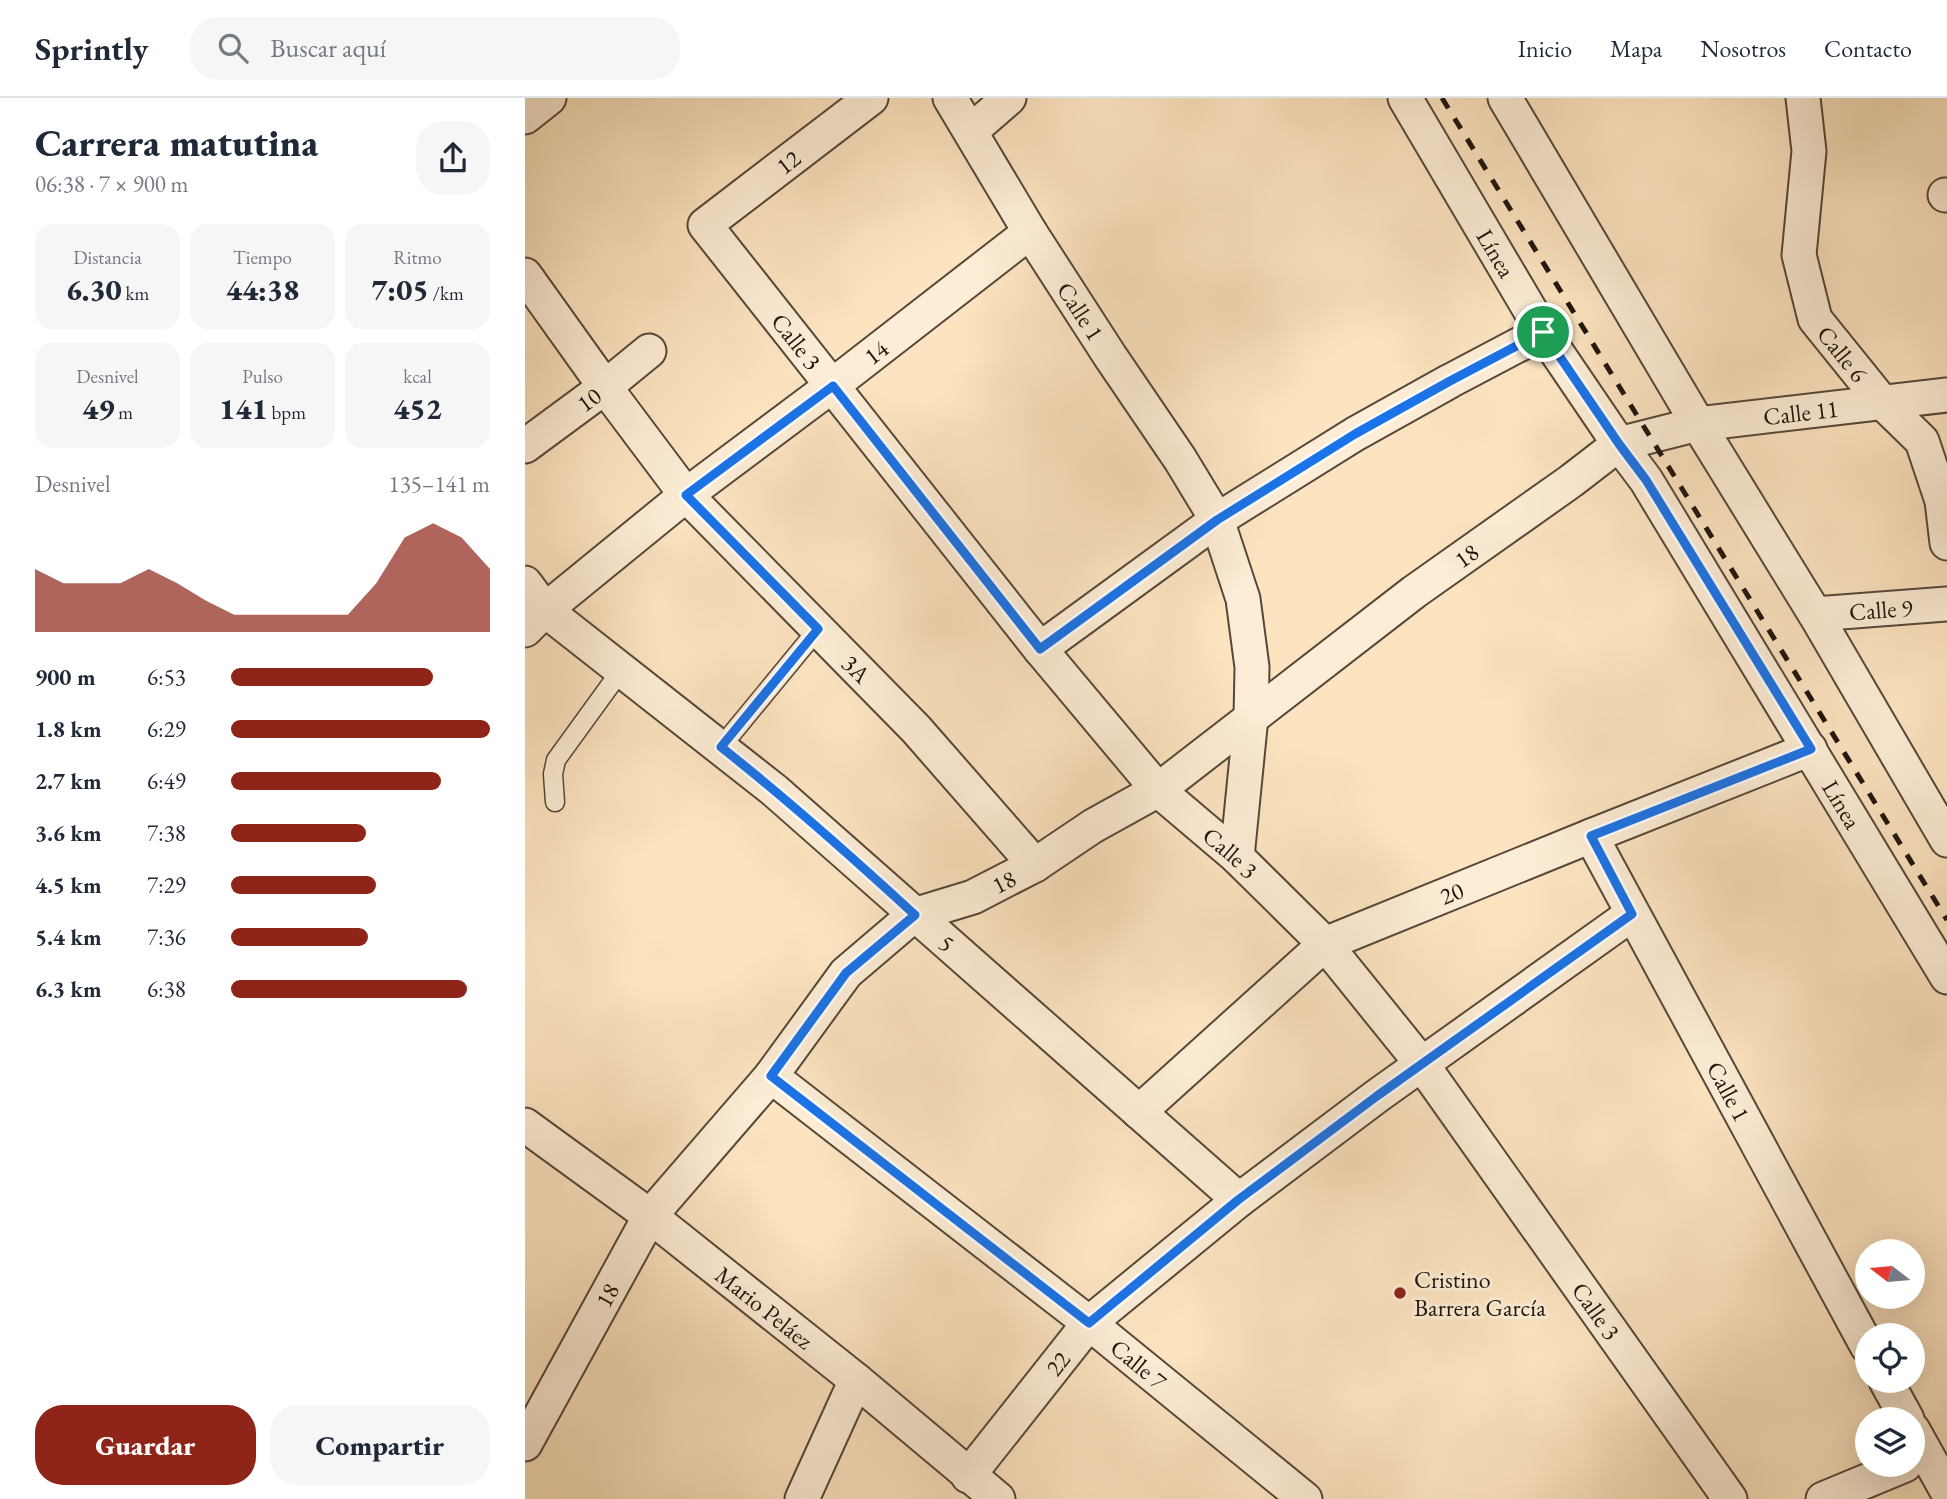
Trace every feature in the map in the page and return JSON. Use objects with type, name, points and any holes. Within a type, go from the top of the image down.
[{"type":"street","points":[[525,117],[549,98]]},
{"type":"street","name":"12","points":[[705,225],[870,98]]},
{"type":"street","name":"Calle 1","points":[[950,98],[1030,232],[1109,356],[1180,459],[1217,520],[1243,599],[1252,667],[1251,717],[1237,857]]},
{"type":"street","points":[[971,131],[1009,98]]},
{"type":"street","name":"Línea","points":[[1405,98],[1543,332],[1646,480],[1947,977]]},
{"type":"street","points":[[1505,98],[1698,424],[1945,831]]},
{"type":"street","name":"Calle 6","points":[[1803,98],[1809,151],[1799,255],[1815,319],[1882,401],[1922,441],[1942,501],[1947,543]]},
{"type":"street","name":"Calle 3","points":[[705,225],[1040,649],[1158,790],[1237,857],[1325,944],[1421,1063],[1730,1499]]},
{"type":"street","name":"14","points":[[535,620],[686,495],[833,386],[1030,232]]},
{"type":"street","name":"3A","points":[[525,275],[686,495],[916,729],[1035,865]]},
{"type":"street","points":[[1040,649],[1217,520],[1355,434],[1543,332]]},
{"type":"street","name":"10","points":[[525,446],[649,351]]},
{"type":"street","name":"Calle 11","points":[[1619,444],[1698,424],[1947,395]]},
{"type":"street","name":"18","points":[[525,1444],[650,1216],[771,1076],[846,973],[915,915],[973,897],[1035,865],[1093,825],[1158,790],[1414,592],[1619,444]]},
{"type":"street","name":"5","points":[[525,583],[535,620],[622,669],[774,789],[1238,1200]]},
{"type":"street","name":"Calle 9","points":[[1815,614],[1947,604]]},
{"type":"street","name":"20","points":[[1139,1112],[1325,944],[1811,749]]},
{"type":"street","name":"Calle 1","points":[[1591,836],[1855,1324]]},
{"type":"street","name":"22","points":[[968,1476],[1089,1323],[1238,1200],[1421,1063],[1632,914]]},
{"type":"street","name":"Calle 7","points":[[771,1076],[1089,1323],[1305,1499]]},
{"type":"street","name":"Mario Peláez","points":[[525,1125],[650,1216],[856,1380],[997,1499]]},
{"type":"street","points":[[802,1499],[856,1380]]},
{"type":"street","points":[[1925,1458],[1947,1491]]},
{"type":"street","points":[[1823,1499],[1869,1477]]},
{"type":"lane","points":[[721,747],[818,629]]},
{"type":"lane","points":[[555,802],[553,774],[556,760],[622,669]]},
{"type":"railway","points":[[1442,98],[1947,920]]},
{"type":"place","name":"Cristino Barrera García","points":[[1400,1293]]},
{"type":"route","points":[[1543,332],[1646,480],[1811,749],[1591,836],[1632,914],[1421,1063],[1238,1200],[1089,1323],[771,1076],[846,973],[915,915],[845,850],[721,747],[818,629],[686,495],[833,386],[1040,649],[1217,520],[1355,434],[1543,332]]}]
